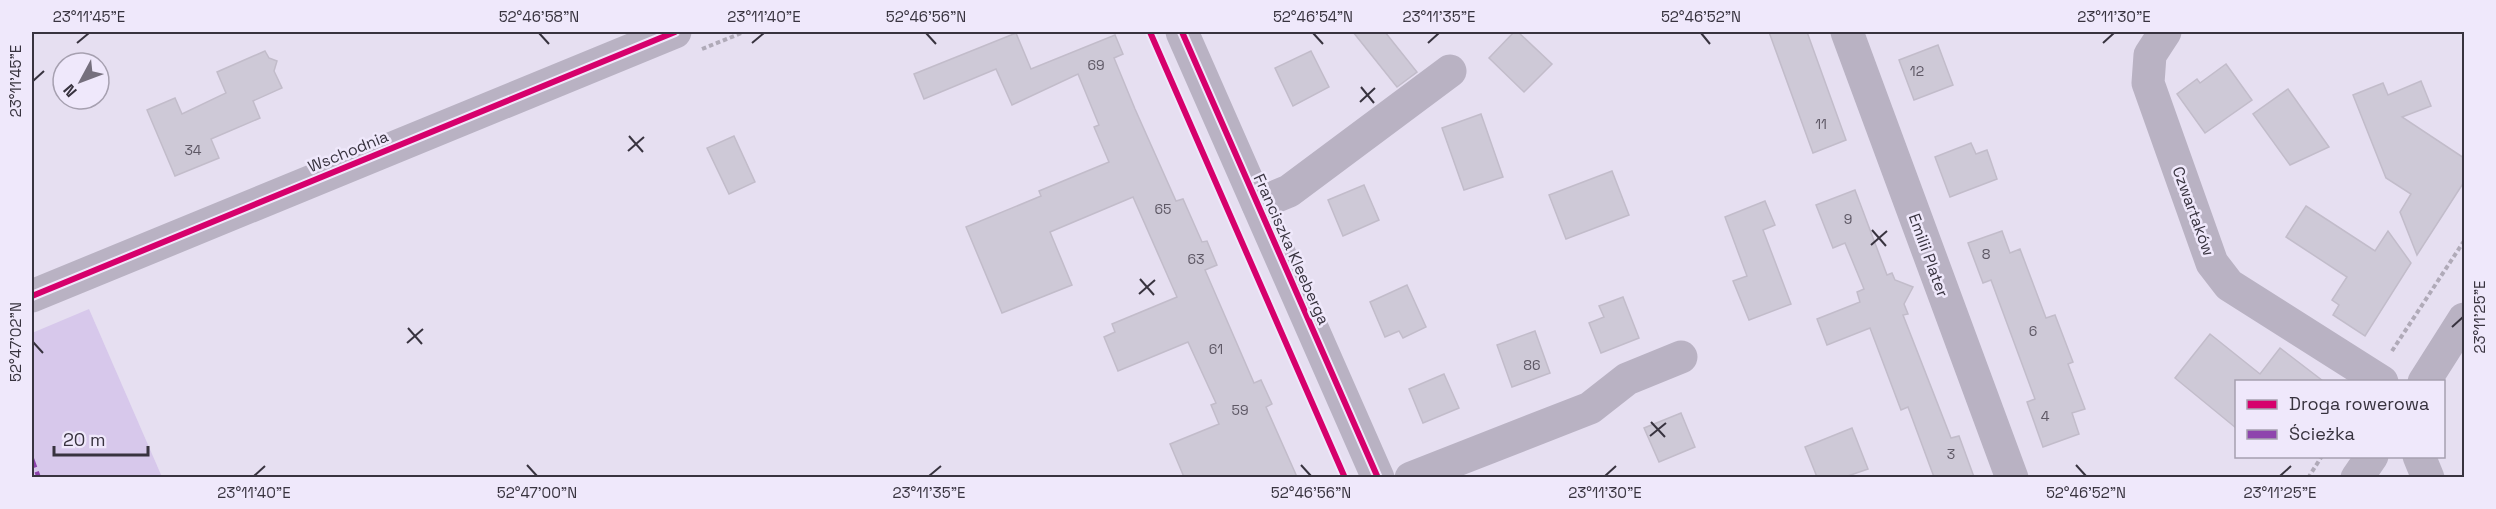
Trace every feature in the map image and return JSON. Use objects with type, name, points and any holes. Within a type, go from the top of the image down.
[{"type":"street","name":"Wschodnia","points":[[32,296],[675,32]]},
{"type":"street","name":"Franciszka Kleeberga","points":[[1182,32],[1378,477]]},
{"type":"street","name":"Emilii Plater","points":[[1847,32],[2012,477]]},
{"type":"street","name":"Czwartaków","points":[[2164,32],[2150,55],[2148,83],[2212,262],[2229,285],[2378,379]]},
{"type":"street","points":[[1258,204],[1289,191],[1450,71]]},
{"type":"street","points":[[2425,380],[2464,319]]},
{"type":"street","points":[[1411,477],[1590,408],[1627,379],[1681,357]]},
{"type":"street","points":[[2357,477],[2371,458]]},
{"type":"street","points":[[2421,458],[2428,477]]},
{"type":"path","points":[[2378,379],[2464,241]]},
{"type":"path","points":[[2308,477],[2321,458]]},
{"type":"shaded area","points":[[89,309],[162,477],[32,477],[32,333]]},
{"type":"building","points":[[1353,32],[1385,32],[1417,72],[1397,87]]},
{"type":"building","points":[[1514,32],[1518,32],[1552,64],[1524,92],[1489,58]]},
{"type":"building","points":[[1769,32],[1807,32],[1846,140],[1813,153]]},
{"type":"building","points":[[1016,33],[1031,69],[1115,35],[1123,54],[1114,58],[1135,109],[1176,201],[1183,199],[1202,242],[1207,241],[1217,265],[1205,270],[1254,383],[1261,380],[1272,404],[1266,407],[1297,477],[1184,477],[1170,444],[1219,424],[1211,405],[1216,403],[1188,342],[1118,371],[1104,337],[1115,332],[1112,324],[1177,297],[1133,197],[1050,232],[1072,285],[1002,313],[966,227],[1041,196],[1039,191],[1109,162],[1094,127],[1099,125],[1078,74],[1012,105],[996,69],[924,99],[914,74]]},
{"type":"building","points":[[1938,45],[1953,85],[1914,100],[1899,60]]},
{"type":"building","points":[[265,51],[269,58],[277,61],[274,71],[282,88],[253,101],[260,118],[211,139],[219,158],[175,176],[147,110],[175,98],[182,114],[226,93],[217,72]]},
{"type":"building","points":[[1311,51],[1329,87],[1293,106],[1275,68]]},
{"type":"building","points":[[2226,64],[2252,100],[2205,133],[2177,94],[2197,79],[2200,83]]},
{"type":"building","points":[[2421,81],[2431,106],[2402,117],[2464,158],[2464,182],[2417,255],[2400,212],[2411,194],[2386,178],[2353,95],[2383,83],[2388,95]]},
{"type":"building","points":[[2288,89],[2329,147],[2290,165],[2253,114]]},
{"type":"building","points":[[1481,114],[1503,177],[1464,190],[1442,128]]},
{"type":"building","points":[[734,136],[755,182],[729,194],[707,148]]},
{"type":"building","points":[[1971,143],[1976,154],[1987,150],[1997,179],[1950,197],[1935,157]]},
{"type":"building","points":[[1612,171],[1629,215],[1566,239],[1549,195]]},
{"type":"building","points":[[1364,185],[1379,220],[1343,236],[1328,200]]},
{"type":"building","points":[[1855,190],[1887,275],[1892,273],[1895,280],[1913,287],[1904,304],[1908,314],[1903,315],[1951,438],[1959,436],[1974,477],[1934,477],[1908,407],[1901,410],[1870,328],[1827,345],[1817,319],[1860,302],[1857,292],[1864,289],[1845,243],[1833,248],[1816,205]]},
{"type":"building","points":[[1765,201],[1775,225],[1763,230],[1791,304],[1749,320],[1733,281],[1747,276],[1725,217]]},
{"type":"building","points":[[2306,206],[2375,251],[2388,231],[2411,263],[2365,336],[2333,315],[2339,305],[2332,300],[2347,277],[2286,237]]},
{"type":"building","points":[[2002,231],[2010,253],[2020,249],[2046,318],[2055,315],[2073,362],[2068,364],[2085,409],[2072,413],[2079,434],[2043,447],[2027,402],[2035,399],[1991,280],[1983,283],[1968,243]]},
{"type":"building","points":[[1407,285],[1426,327],[1403,338],[1399,331],[1385,337],[1370,302]]},
{"type":"building","points":[[1623,297],[1639,338],[1601,353],[1589,323],[1604,317],[1599,306]]},
{"type":"building","points":[[1535,331],[1550,373],[1512,387],[1497,345]]},
{"type":"building","points":[[2210,334],[2260,374],[2280,348],[2322,380],[2235,380],[2235,427],[2175,378]]},
{"type":"building","points":[[1444,374],[1459,408],[1423,423],[1409,389]]},
{"type":"building","points":[[1681,413],[1695,447],[1659,462],[1644,428]]},
{"type":"building","points":[[1852,428],[1868,469],[1845,477],[1817,477],[1805,447]]},
{"type":"marked path","points":[[32,459],[39,478]]},
{"type":"cycle path","points":[[32,296],[675,32]]},
{"type":"cycle path","points":[[1150,32],[1345,478]]},
{"type":"cycle path","points":[[1182,32],[1378,478]]}]
